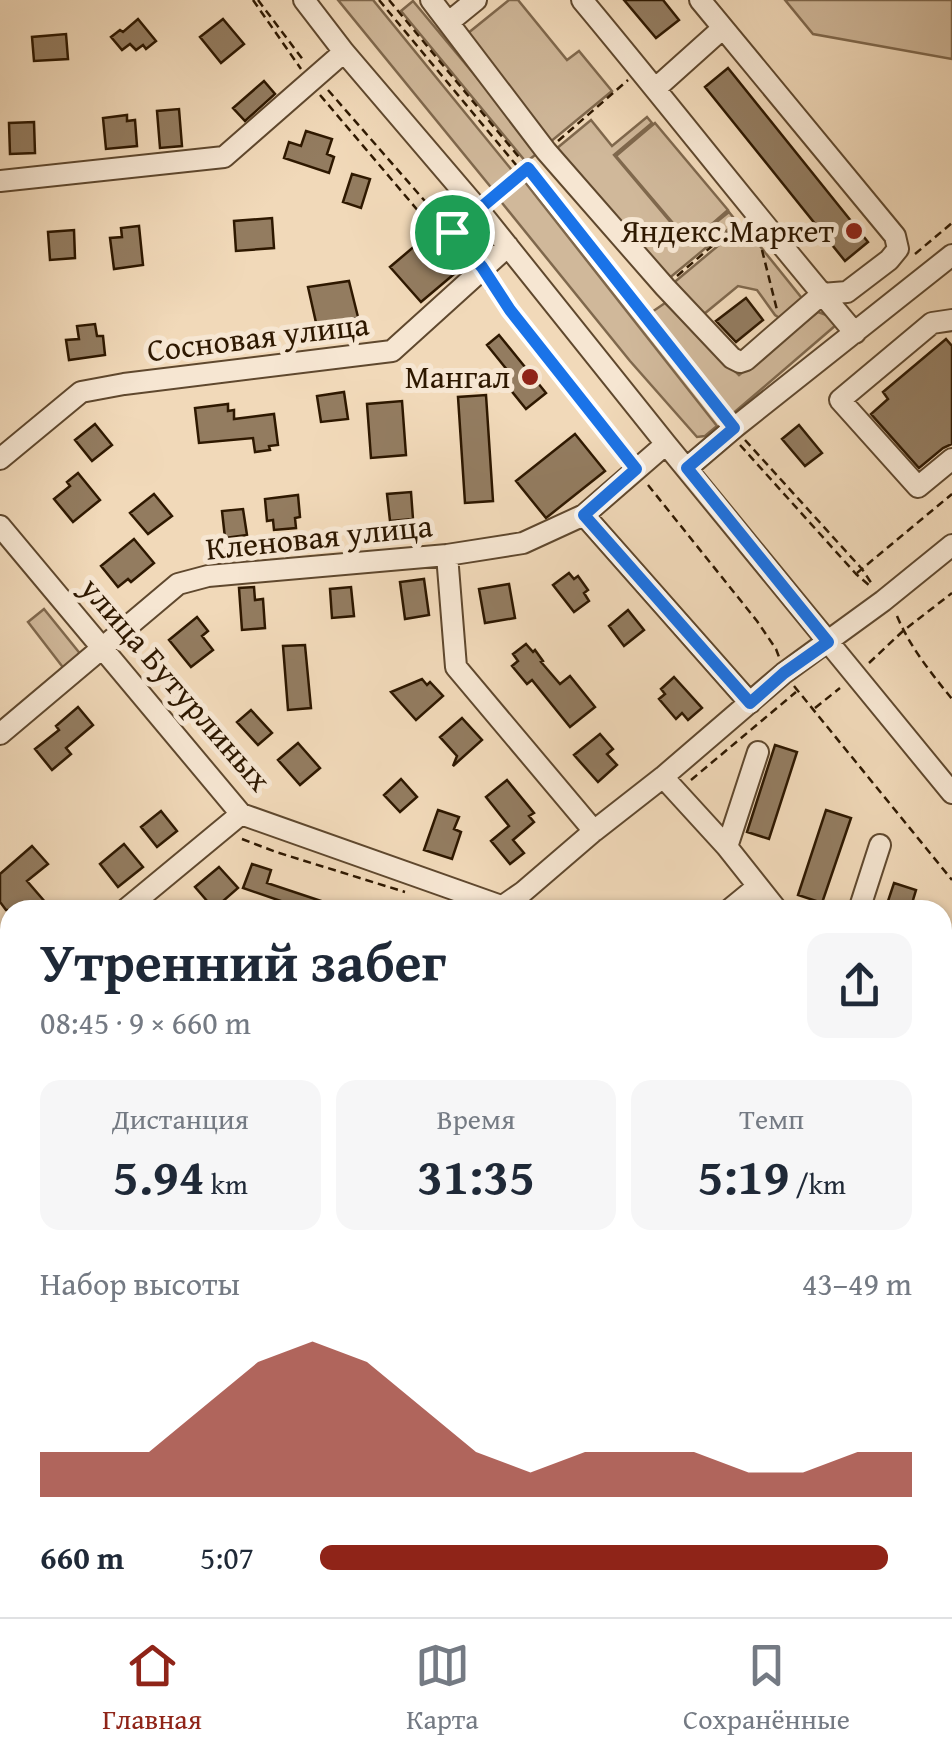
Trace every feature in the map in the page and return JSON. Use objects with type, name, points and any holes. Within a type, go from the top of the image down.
[{"type":"street","points":[[304,0],[952,793]]},
{"type":"street","points":[[431,0],[546,151],[665,287],[740,362],[822,294],[846,292],[894,256],[898,242],[700,0]]},
{"type":"street","points":[[449,22],[476,0]]},
{"type":"street","points":[[582,0],[855,333]]},
{"type":"street","points":[[655,89],[723,28]]},
{"type":"street","points":[[0,181],[224,157],[344,52]]},
{"type":"street","name":"Сосновая улица","points":[[0,459],[80,392],[392,351],[508,246]]},
{"type":"street","points":[[687,468],[952,254]]},
{"type":"street","points":[[952,320],[932,323],[840,400],[918,487],[952,459]]},
{"type":"street","name":"Кленовая улица","points":[[0,734],[178,584],[208,576],[447,555],[524,543],[584,515],[666,444]]},
{"type":"street","points":[[584,515],[750,703]]},
{"type":"street","name":"улица Бутурлиных","points":[[0,526],[240,814],[477,900]]},
{"type":"street","points":[[511,900],[784,673],[952,545]]},
{"type":"street","points":[[447,555],[456,667],[594,831]]},
{"type":"street","points":[[727,847],[758,752]]},
{"type":"street","points":[[663,776],[768,900]]},
{"type":"street","points":[[137,900],[240,814]]},
{"type":"street","points":[[862,900],[880,845]]},
{"type":"street","points":[[741,900],[757,887]]},
{"type":"path","points":[[256,0],[314,80],[510,310],[757,621],[776,648],[784,673],[797,691],[952,880]]},
{"type":"path","points":[[256,0],[314,80],[452,232],[478,273],[510,310]]},
{"type":"path","points":[[379,0],[732,431],[856,574],[878,594],[862,569],[732,431],[528,168],[389,0]]},
{"type":"path","points":[[452,232],[640,70]]},
{"type":"path","points":[[665,287],[752,211]]},
{"type":"path","points":[[911,258],[952,223]]},
{"type":"path","points":[[759,240],[781,328]]},
{"type":"path","points":[[856,574],[952,494]]},
{"type":"path","points":[[814,708],[952,593]]},
{"type":"path","points":[[897,616],[924,664],[952,699]]},
{"type":"path","points":[[688,782],[797,691]]},
{"type":"shaded area","points":[[338,0],[373,0],[515,174],[494,191]]},
{"type":"shaded area","points":[[509,0],[518,0],[567,60],[579,51],[612,91],[549,143],[462,38]]},
{"type":"shaded area","points":[[785,0],[952,0],[952,59],[813,34]]},
{"type":"shaded area","points":[[413,1],[539,152],[526,162],[401,11]]},
{"type":"shaded area","points":[[647,117],[652,123],[614,155],[689,244],[729,212],[737,222],[667,280],[556,149],[591,120],[612,146]]},
{"type":"shaded area","points":[[655,123],[728,210],[690,243],[616,156]]},
{"type":"shaded area","points":[[521,177],[717,426],[705,436],[697,437],[630,361],[498,198]]},
{"type":"shaded area","points":[[743,225],[805,302],[781,319],[757,290],[738,286],[704,314],[671,285]]},
{"type":"shaded area","points":[[665,303],[739,375],[818,312],[829,316],[836,325],[730,416],[649,314]]},
{"type":"shaded area","points":[[44,609],[82,656],[65,670],[28,622]]},
{"type":"building","points":[[624,0],[663,0],[679,20],[656,38]]},
{"type":"building","points":[[138,19],[156,41],[146,49],[143,45],[136,50],[130,44],[122,50],[111,37]]},
{"type":"building","points":[[223,19],[244,44],[221,63],[200,37]]},
{"type":"building","points":[[66,34],[68,59],[34,61],[32,37]]},
{"type":"building","points":[[728,68],[868,242],[845,261],[705,87]]},
{"type":"building","points":[[264,81],[275,94],[245,121],[233,108]]},
{"type":"building","points":[[179,109],[182,146],[160,148],[157,111]]},
{"type":"building","points":[[127,115],[127,121],[135,120],[137,146],[106,149],[103,118]]},
{"type":"building","points":[[34,122],[35,153],[10,154],[9,123]]},
{"type":"building","points":[[306,131],[332,139],[327,154],[334,157],[329,173],[284,158],[289,142],[301,146]]},
{"type":"building","points":[[352,174],[370,179],[361,208],[343,202]]},
{"type":"building","points":[[272,218],[274,248],[236,251],[234,221]]},
{"type":"building","points":[[139,226],[143,265],[114,269],[110,238],[122,237],[121,228]]},
{"type":"building","points":[[74,230],[75,258],[50,260],[48,232]]},
{"type":"building","points":[[430,233],[460,269],[421,302],[390,267]]},
{"type":"building","points":[[349,281],[358,317],[317,327],[308,287]]},
{"type":"building","points":[[746,298],[763,320],[736,342],[716,321]]},
{"type":"building","points":[[95,324],[97,336],[103,336],[105,355],[69,360],[66,340],[79,339],[77,326]]},
{"type":"building","points":[[499,335],[546,393],[526,409],[500,377],[508,371],[487,345]]},
{"type":"building","points":[[946,339],[952,346],[952,444],[919,468],[871,414],[888,399],[883,392]]},
{"type":"building","points":[[344,392],[348,419],[321,422],[317,396]]},
{"type":"building","points":[[486,395],[493,501],[465,503],[458,397]]},
{"type":"building","points":[[402,401],[406,455],[371,458],[367,404]]},
{"type":"building","points":[[228,404],[228,411],[234,410],[234,419],[274,414],[278,445],[255,452],[253,438],[199,443],[195,408]]},
{"type":"building","points":[[95,424],[112,445],[92,461],[75,440]]},
{"type":"building","points":[[799,425],[822,453],[805,466],[782,439]]},
{"type":"building","points":[[575,434],[605,471],[546,518],[516,481]]},
{"type":"building","points":[[78,473],[100,500],[73,522],[54,499]]},
{"type":"building","points":[[411,492],[413,519],[390,521],[387,494]]},
{"type":"building","points":[[154,494],[172,516],[148,534],[130,513]]},
{"type":"building","points":[[298,495],[300,517],[295,518],[296,528],[274,530],[273,520],[267,521],[265,499]]},
{"type":"building","points":[[243,509],[247,535],[225,538],[222,511]]},
{"type":"building","points":[[134,539],[154,563],[131,582],[128,579],[118,587],[101,566]]},
{"type":"building","points":[[569,573],[574,579],[578,576],[588,590],[584,593],[589,601],[574,612],[553,585]]},
{"type":"building","points":[[424,579],[429,615],[405,619],[400,582]]},
{"type":"building","points":[[509,584],[515,618],[485,623],[479,589]]},
{"type":"building","points":[[254,587],[255,600],[263,599],[265,628],[242,630],[239,588]]},
{"type":"building","points":[[351,587],[354,616],[332,618],[330,589]]},
{"type":"building","points":[[628,610],[644,630],[624,646],[609,626]]},
{"type":"building","points":[[197,617],[208,631],[202,636],[213,650],[191,667],[169,640]]},
{"type":"building","points":[[526,644],[560,684],[570,676],[595,707],[570,727],[532,680],[527,684],[512,666],[518,661],[513,654]]},
{"type":"building","points":[[305,645],[311,708],[288,710],[283,646]]},
{"type":"building","points":[[674,677],[702,708],[688,720],[682,713],[676,719],[659,699],[665,694],[661,689]]},
{"type":"building","points":[[422,679],[443,696],[416,720],[391,692]]},
{"type":"building","points":[[78,707],[93,725],[66,748],[71,754],[52,770],[35,749],[59,730],[56,726]]},
{"type":"building","points":[[251,710],[272,733],[258,745],[237,722]]},
{"type":"building","points":[[462,718],[482,740],[453,766],[457,756],[440,737]]},
{"type":"building","points":[[600,734],[613,749],[607,754],[617,765],[598,782],[574,755]]},
{"type":"building","points":[[298,743],[320,768],[300,785],[278,760]]},
{"type":"building","points":[[775,745],[797,752],[769,839],[747,832]]},
{"type":"building","points":[[401,779],[417,797],[400,812],[384,795]]},
{"type":"building","points":[[507,780],[534,813],[529,816],[534,822],[513,840],[524,853],[510,864],[491,841],[509,826],[486,797]]},
{"type":"building","points":[[438,810],[459,817],[454,829],[461,832],[452,859],[424,850]]},
{"type":"building","points":[[826,810],[851,818],[823,900],[798,895]]},
{"type":"building","points":[[161,811],[177,831],[157,847],[141,827]]},
{"type":"building","points":[[124,844],[143,867],[118,887],[100,864]]},
{"type":"building","points":[[32,846],[48,864],[27,881],[43,900],[0,900],[0,874]]},
{"type":"building","points":[[252,864],[271,870],[267,883],[318,900],[278,900],[243,888]]},
{"type":"building","points":[[219,867],[238,888],[224,900],[206,900],[195,887]]},
{"type":"building","points":[[894,883],[916,890],[913,900],[888,900]]},
{"type":"place","name":"Яндекс.Маркет","points":[[854,231]]},
{"type":"place","name":"Мангал","points":[[530,377]]},
{"type":"route","points":[[528,168],[734,428],[687,468],[828,642],[750,703],[584,515],[636,469],[452,232],[528,168]]}]
